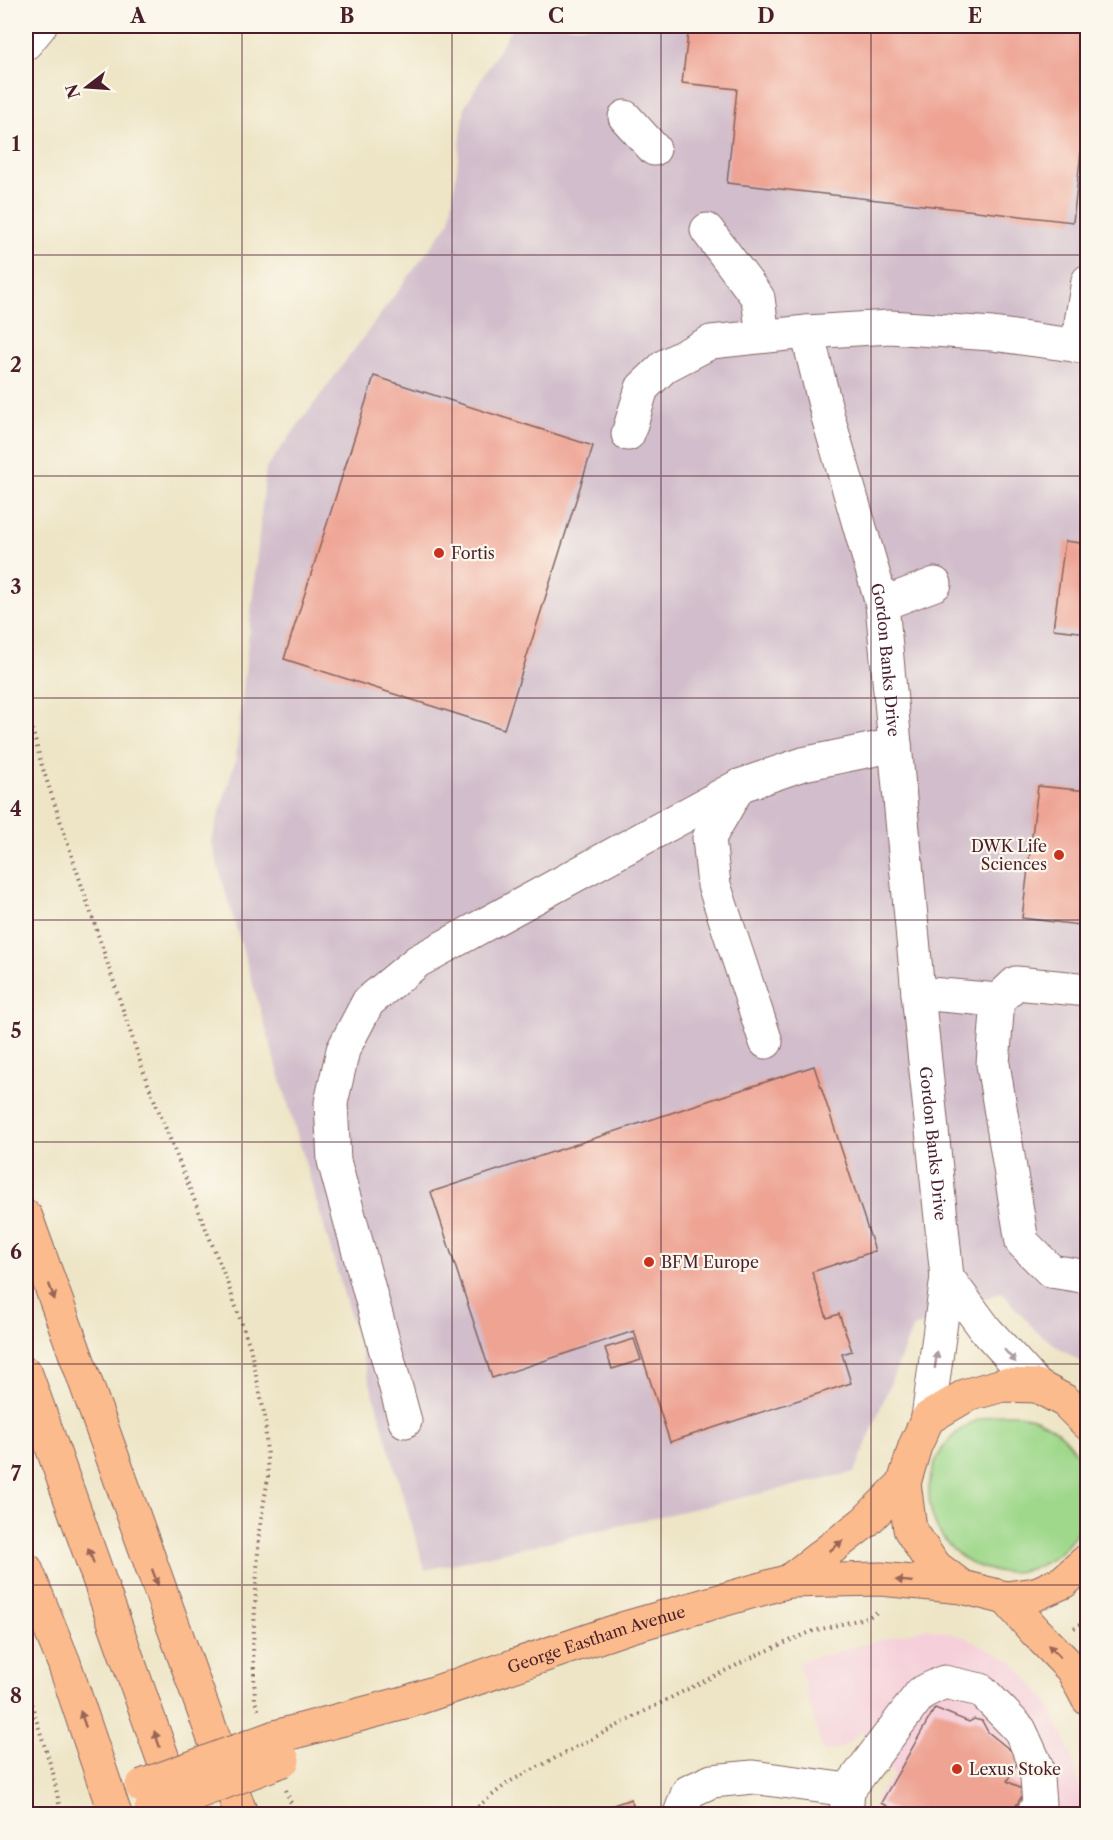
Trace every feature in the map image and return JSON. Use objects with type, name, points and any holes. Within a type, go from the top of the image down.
[{"type":"main road","points":[[26,1217],[241,1815]]},
{"type":"main road","points":[[26,1374],[183,1815]]},
{"type":"main road","points":[[1088,1424],[1063,1397],[1003,1385],[967,1395],[928,1418],[915,1446],[904,1483],[910,1529],[933,1565],[962,1587],[1006,1598],[1036,1594],[1063,1582],[1088,1560]]},
{"type":"main road","name":"George Eastham Avenue","points":[[789,1581],[865,1522],[904,1483]]},
{"type":"main road","points":[[26,1569],[64,1663],[113,1806]]},
{"type":"main road","name":"George Eastham Avenue","points":[[113,1806],[144,1804],[404,1703],[625,1628],[789,1581],[881,1579],[962,1587]]},
{"type":"main road","points":[[1006,1598],[1072,1669],[1088,1699]]},
{"type":"street","points":[[26,43],[40,26]]},
{"type":"street","points":[[625,117],[654,149]]},
{"type":"street","points":[[707,230],[758,298],[763,336]]},
{"type":"street","points":[[628,434],[642,388],[665,366],[711,342],[807,332],[890,327],[992,334],[1082,346],[1088,281]]},
{"type":"street","name":"Gordon Banks Drive","points":[[807,332],[828,417],[882,604],[947,1277],[928,1418]]},
{"type":"street","points":[[882,604],[935,584]]},
{"type":"street","points":[[405,1421],[334,1161],[331,1103],[343,1050],[368,1002],[418,961],[739,786],[803,764],[895,745]]},
{"type":"street","points":[[739,786],[709,838],[714,885],[766,1042]]},
{"type":"street","points":[[1088,990],[1016,983],[998,1000],[993,1064],[1022,1242],[1051,1272],[1088,1276]]},
{"type":"street","points":[[918,993],[998,1000]]},
{"type":"street","points":[[947,1277],[986,1330],[1063,1397]]},
{"type":"street","points":[[680,1815],[688,1792],[712,1781],[753,1777],[847,1802],[880,1749],[921,1693],[944,1682],[981,1690],[1020,1730],[1036,1765],[1039,1804],[1033,1815]]},
{"type":"path","points":[[26,706],[42,766],[146,1079],[226,1279],[250,1347],[265,1417],[268,1478],[259,1532],[253,1646],[255,1701],[276,1751],[296,1815]]},
{"type":"path","points":[[450,1815],[471,1812],[509,1782],[755,1656],[810,1632],[869,1617],[888,1604],[881,1579]]},
{"type":"path","points":[[26,1687],[53,1773],[61,1815]]},
{"type":"shaded area","points":[[513,26],[1087,26],[1087,1367],[1037,1332],[1001,1292],[912,1329],[855,1472],[425,1570],[211,842],[236,758],[266,468],[450,221],[465,106]]},
{"type":"shaded area","points":[[926,1628],[965,1637],[1013,1662],[1046,1699],[1069,1748],[1087,1814],[873,1814],[877,1795],[894,1775],[863,1731],[839,1749],[823,1752],[798,1662]]},
{"type":"green space","points":[[1008,1414],[1038,1420],[1064,1437],[1081,1463],[1087,1493],[1081,1523],[1064,1549],[1038,1566],[1008,1572],[978,1566],[952,1549],[935,1523],[929,1493],[935,1463],[952,1437],[978,1420]]},
{"type":"building","points":[[689,26],[1088,26],[1088,90],[1073,222],[727,183],[737,89],[682,83]]},
{"type":"building","name":"Fortis","points":[[374,376],[593,446],[504,729],[284,659]]},
{"type":"building","points":[[1065,541],[1088,544],[1088,633],[1053,629]]},
{"type":"building","points":[[1086,668],[1088,668],[1088,694],[1083,693]]},
{"type":"building","name":"DWK Life Sciences","points":[[1038,786],[1088,791],[1088,926],[1022,918]]},
{"type":"building","name":"BFM Europe","points":[[814,1066],[875,1251],[812,1272],[827,1318],[839,1314],[852,1351],[842,1354],[851,1383],[670,1442],[634,1331],[492,1378],[431,1192]]},
{"type":"building","points":[[634,1339],[641,1360],[612,1369],[605,1348]]},
{"type":"building","name":"Lexus Stoke","points":[[935,1708],[969,1722],[974,1719],[982,1721],[988,1732],[1020,1758],[1007,1781],[1025,1791],[1011,1814],[900,1814],[881,1803]]},
{"type":"building","points":[[631,1799],[636,1814],[587,1814]]},
{"type":"place","name":"Fortis","points":[[439,553]]},
{"type":"place","name":"DWK Life Sciences","points":[[1059,855]]},
{"type":"place","name":"BFM Europe","points":[[649,1262]]},
{"type":"place","name":"Lexus Stoke","points":[[957,1769]]}]
